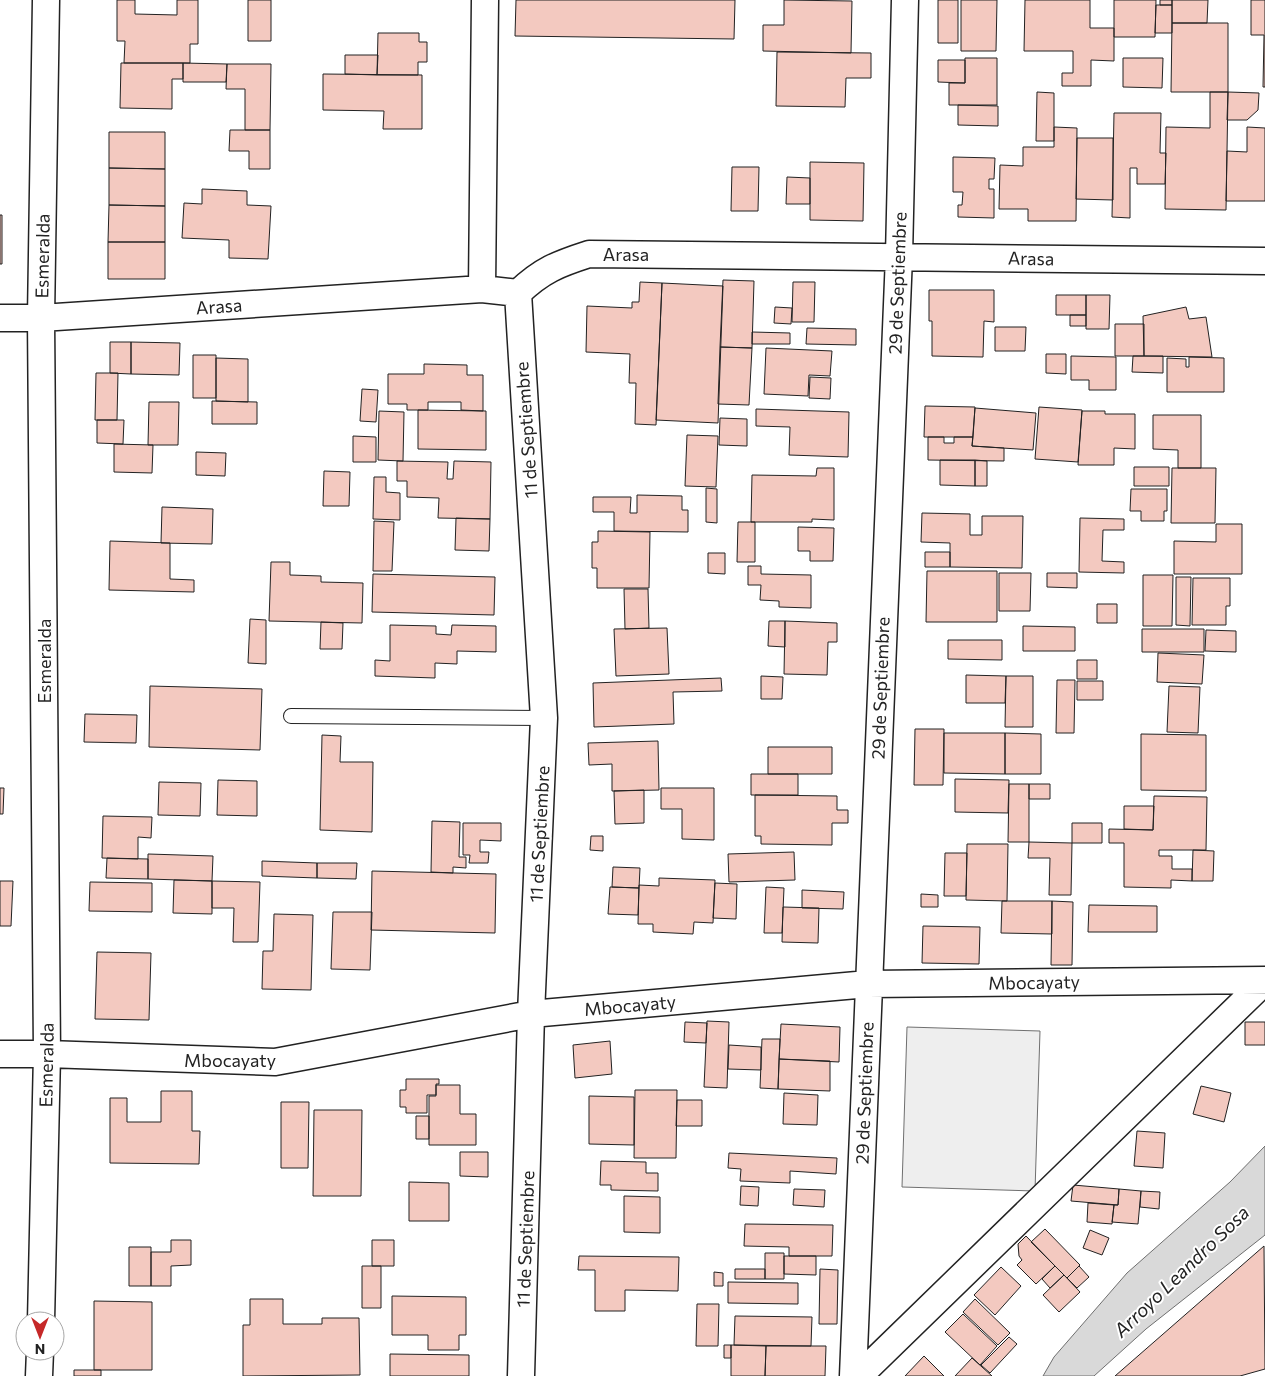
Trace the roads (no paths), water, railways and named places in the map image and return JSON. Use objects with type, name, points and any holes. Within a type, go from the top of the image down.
[{"type":"street","name":"Esmeralda","points":[[41,1311],[47,1054],[41,318],[46,0]]},
{"type":"street","points":[[482,289],[485,0]]},
{"type":"street","name":"29 de Septiembre","points":[[853,1376],[899,256],[905,0]]},
{"type":"street","name":"Arasa","points":[[0,318],[41,318],[482,289],[518,293],[535,276],[556,265],[589,254],[1265,261]]},
{"type":"street","name":"11 de Septiembre","points":[[518,293],[544,718],[531,1014],[521,1376]]},
{"type":"street","points":[[859,1376],[1265,980]]},
{"type":"street","name":"Mbocayaty","points":[[0,1054],[275,1062],[531,1014],[868,984],[1265,980]]},
{"type":"street","points":[[39,1376],[40,1361]]},
{"type":"lane","points":[[291,716],[544,718]]},
{"type":"water","name":"Arroyo Leandro Sosa","points":[[1265,1146],[1265,1235],[1146,1329],[1094,1376],[1043,1376],[1054,1357],[1127,1273],[1230,1182]]}]
